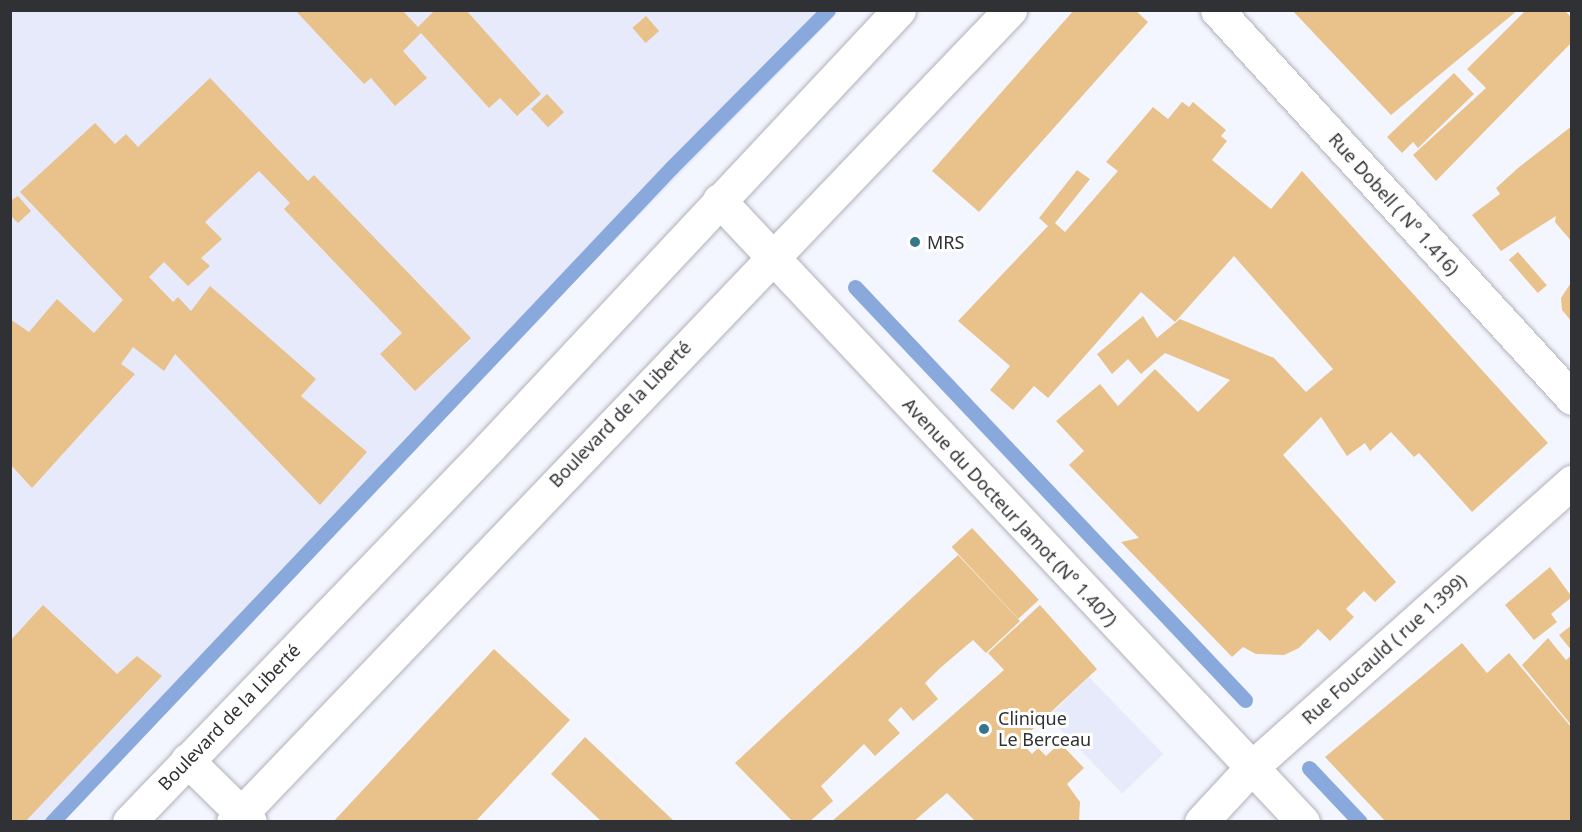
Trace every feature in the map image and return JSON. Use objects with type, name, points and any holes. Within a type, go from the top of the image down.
[{"type":"main road","name":"Boulevard de la Liberté","points":[[129,822],[489,448],[899,10]]},
{"type":"main road","name":"Boulevard de la Liberté","points":[[241,819],[769,257],[1010,10]]},
{"type":"main road","name":"Rue Dobell ( N° 1.416)","points":[[1217,10],[1572,398]]},
{"type":"main road","name":"Avenue du Docteur Jamot (N° 1.407)","points":[[719,200],[769,257],[1303,822]]},
{"type":"main road","name":"Rue Foucauld ( rue 1.399)","points":[[1201,822],[1252,767],[1572,482]]},
{"type":"main road","points":[[187,760],[241,819]]},
{"type":"shaded area","points":[[10,11],[840,11],[44,822],[10,821]]},
{"type":"shaded area","points":[[1089,677],[1163,754],[1122,794],[1048,717]]},
{"type":"building","points":[[295,10],[402,10],[418,27],[435,10],[466,10],[541,94],[517,116],[500,98],[489,108],[421,33],[403,51],[427,78],[395,106],[371,78],[364,84]]},
{"type":"building","points":[[1074,10],[1135,10],[1148,22],[979,212],[932,171]]},
{"type":"building","points":[[1292,10],[1518,10],[1391,115]]},
{"type":"building","points":[[1526,10],[1564,10],[1572,18],[1572,42],[1436,181],[1413,155],[1486,88],[1467,69]]},
{"type":"building","points":[[646,16],[659,31],[646,43],[632,28]]},
{"type":"building","points":[[1454,73],[1474,94],[1418,148],[1413,142],[1402,153],[1387,137]]},
{"type":"building","points":[[210,78],[308,181],[314,175],[471,338],[415,391],[380,354],[402,333],[284,209],[290,203],[259,171],[205,222],[222,239],[201,258],[210,266],[188,286],[164,262],[149,277],[173,302],[178,297],[191,311],[210,286],[316,379],[301,396],[367,452],[320,505],[175,354],[164,371],[133,347],[121,364],[135,374],[32,488],[10,464],[10,319],[29,332],[57,299],[94,333],[123,300],[20,192],[95,123],[115,144],[126,134],[138,147]]},
{"type":"building","points":[[547,94],[564,112],[548,127],[531,109]]},
{"type":"building","points":[[1182,102],[1189,107],[1193,102],[1226,130],[1221,136],[1227,141],[1212,160],[1271,209],[1302,171],[1548,443],[1472,512],[1419,453],[1414,457],[1391,432],[1370,451],[1365,443],[1347,456],[1321,417],[1283,455],[1396,582],[1375,602],[1364,591],[1346,609],[1354,617],[1330,641],[1318,629],[1299,648],[1284,655],[1256,654],[1243,647],[1232,657],[1121,542],[1139,538],[1069,465],[1084,451],[1056,421],[1100,384],[1118,406],[1155,369],[1198,412],[1230,380],[1165,353],[1141,374],[1128,359],[1112,374],[1097,354],[1143,316],[1157,338],[1180,319],[1274,358],[1306,392],[1333,369],[1234,256],[1175,322],[1141,292],[1048,398],[1034,386],[1013,410],[990,390],[1010,366],[958,321],[1048,226],[1039,218],[1077,170],[1090,179],[1055,223],[1065,232],[1118,171],[1106,162],[1153,107],[1168,119]]},
{"type":"building","points":[[1572,126],[1572,242],[1555,222],[1556,216],[1501,251],[1472,215],[1500,194],[1496,188],[1518,168]]},
{"type":"building","points":[[18,196],[31,211],[18,223],[10,215],[10,201]]},
{"type":"building","points":[[1518,252],[1547,285],[1538,293],[1509,260]]},
{"type":"building","points":[[1572,281],[1572,322],[1562,310],[1561,298]]},
{"type":"building","points":[[972,528],[1039,600],[1018,619],[952,547]]},
{"type":"building","points":[[958,555],[1020,621],[986,653],[973,640],[939,669],[925,683],[938,699],[913,721],[901,707],[888,720],[900,733],[875,756],[864,744],[821,786],[833,801],[809,822],[793,822],[735,763]]},
{"type":"building","points":[[1550,567],[1572,597],[1551,614],[1557,622],[1534,640],[1505,605]]},
{"type":"building","points":[[43,605],[117,674],[137,656],[162,676],[25,822],[10,822],[10,641]]},
{"type":"building","name":"Clinique Le Berceau","points":[[1040,605],[1097,669],[1020,741],[1032,754],[1038,748],[1046,756],[1060,743],[1084,768],[1067,784],[1080,802],[1079,822],[976,822],[947,793],[913,822],[831,822],[1004,670],[988,653]]},
{"type":"building","points":[[1572,625],[1572,651],[1559,635]]},
{"type":"building","points":[[1548,638],[1566,660],[1572,655],[1572,726],[1522,665]]},
{"type":"building","points":[[1462,643],[1487,673],[1509,653],[1572,728],[1572,822],[1386,822],[1325,757]]},
{"type":"building","points":[[494,649],[570,720],[475,822],[333,822]]},
{"type":"building","points":[[585,737],[675,822],[602,822],[551,774]]},
{"type":"waterway","points":[[52,822],[672,167],[828,10]]},
{"type":"waterway","points":[[855,287],[1245,700]]},
{"type":"waterway","points":[[1309,768],[1360,822]]},
{"type":"place","name":"MRS","points":[[915,242]]},
{"type":"place","name":"Clinique Le Berceau","points":[[984,729]]}]
